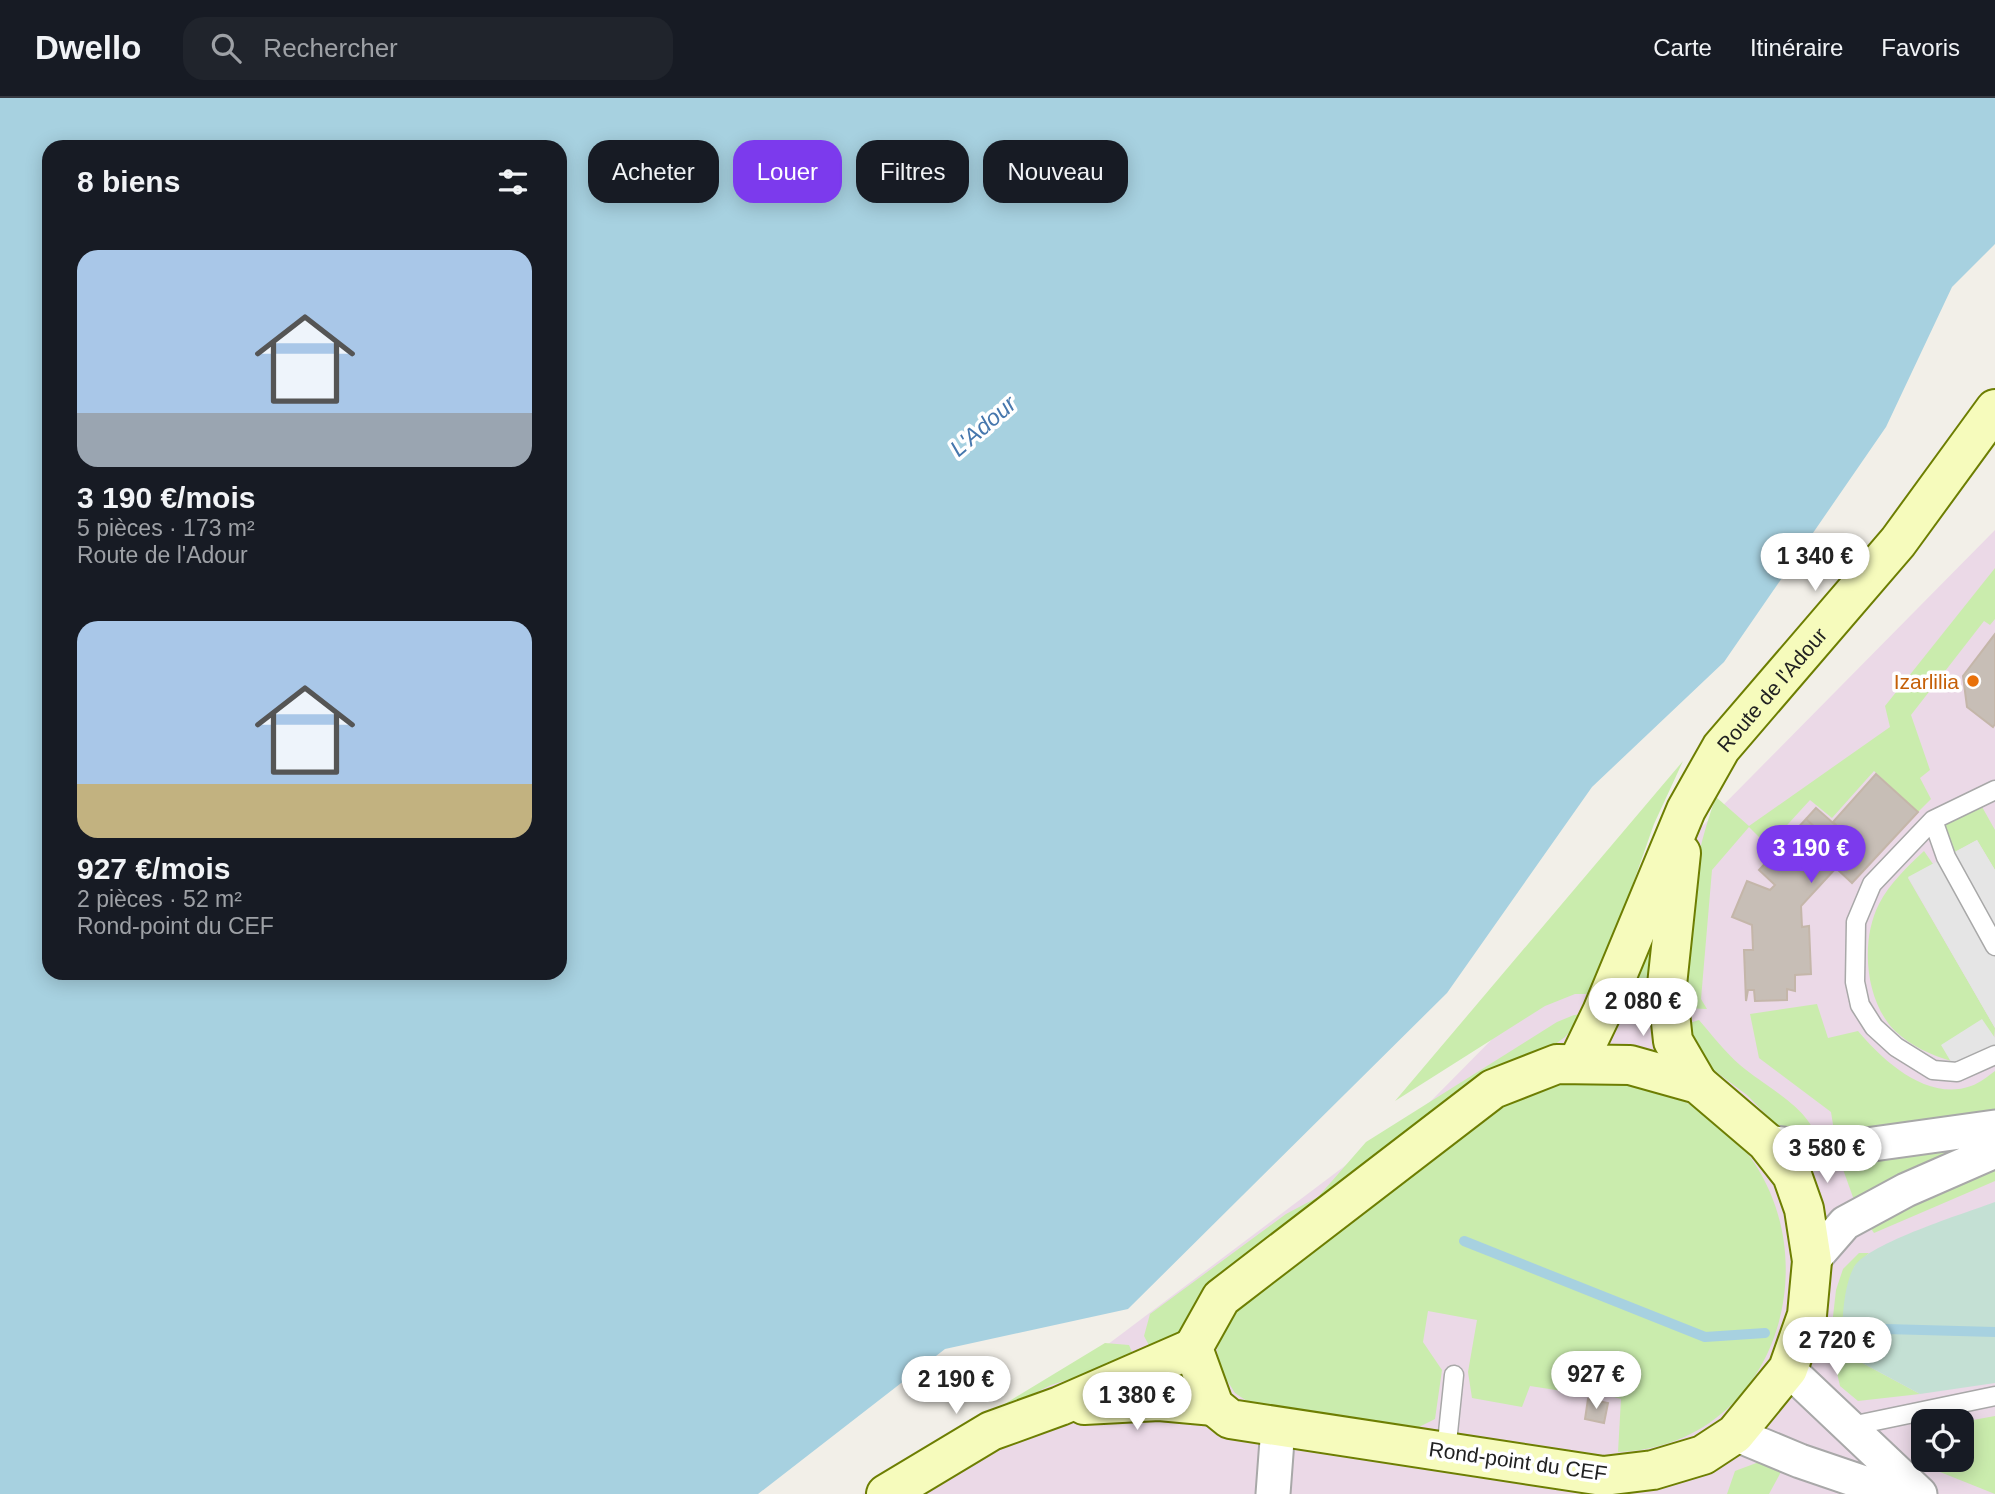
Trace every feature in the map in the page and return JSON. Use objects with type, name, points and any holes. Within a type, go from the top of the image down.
[{"type":"main road","name":"Route de l'Adour","points":[[1577,1064],[1602,1012],[1686,810],[1721,748],[1898,542],[1995,409]]},
{"type":"main road","name":"Route de l'Adour","points":[[1686,810],[1667,985],[1674,1041],[1698,1084]]},
{"type":"main road","name":"Rond-point du CEF","points":[[1193,1348],[1221,1298],[1493,1088],[1558,1064],[1630,1065],[1698,1084],[1766,1142],[1792,1175],[1804,1209],[1812,1261],[1807,1315],[1788,1369],[1735,1434],[1703,1455],[1653,1471],[1603,1476],[1230,1419],[1214,1406]]},
{"type":"main road","points":[[886,1494],[967,1443],[1193,1348],[1214,1406],[1159,1401],[1060,1406]]},
{"type":"street","points":[[1766,1142],[1830,1150],[1995,1127]]},
{"type":"street","points":[[1812,1261],[1845,1223],[1906,1190],[1995,1151]]},
{"type":"street","points":[[1788,1369],[1920,1494]]},
{"type":"street","points":[[1273,1494],[1278,1427]]},
{"type":"street","points":[[1735,1434],[1800,1461],[1897,1494]]},
{"type":"lane","points":[[1995,790],[1933,820],[1872,884],[1856,922],[1855,982],[1860,1005],[1874,1027],[1896,1047],[1933,1070],[1957,1072],[1995,1055]]},
{"type":"lane","points":[[1933,820],[1945,856],[1995,946]]},
{"type":"lane","points":[[1446,1452],[1454,1375]]},
{"type":"lane","points":[[1851,1426],[1995,1396]]},
{"type":"shaded area","points":[[1995,530],[1995,1494],[862,1494],[1091,1357],[1431,1101]]},
{"type":"shaded area","points":[[1977,840],[1995,870],[1995,1028],[1908,877]]},
{"type":"shaded area","points":[[1982,1019],[1995,1038],[1995,1055],[1957,1072],[1941,1045]]},
{"type":"green space","points":[[1995,568],[1995,619],[1990,625],[1984,621],[1911,715],[1930,770],[1920,778],[1931,799],[1918,812],[1874,771],[1832,818],[1810,800],[1768,846],[1749,827],[1712,870],[1701,999],[1707,1009],[1685,1008],[1685,955],[1690,901],[1701,847],[1716,797],[1749,826],[1890,727],[1885,706]]},
{"type":"green space","points":[[1683,761],[1654,824],[1594,994],[1575,994],[1545,1006],[1395,1101]]},
{"type":"green space","points":[[1981,805],[1995,830],[1995,870],[1977,840],[1955,852],[1943,825]]},
{"type":"green space","points":[[1924,851],[1933,864],[1908,878],[1995,1028],[1994,1039],[1982,1020],[1942,1045],[1951,1061],[1922,1049],[1895,1031],[1877,1004],[1869,970],[1869,935],[1879,904],[1905,869]]},
{"type":"green space","points":[[1660,881],[1655,1010],[1615,1004]]},
{"type":"green space","points":[[1817,1004],[1828,1038],[1858,1031],[1893,1066],[1923,1084],[1955,1089],[1974,1085],[1995,1071],[1995,1114],[1835,1137],[1831,1112],[1759,1058],[1750,1014]]},
{"type":"green space","points":[[1586,1014],[1565,1037],[1198,1302],[1177,1335],[1152,1351],[1144,1336],[1150,1314],[1286,1214],[1318,1197],[1366,1142],[1557,1022],[1574,1015]]},
{"type":"green space","points":[[1699,1020],[1740,1065],[1805,1117],[1817,1139],[1781,1130],[1747,1095],[1711,1068],[1686,1024]]},
{"type":"green space","points":[[1578,1080],[1646,1088],[1694,1106],[1709,1116],[1751,1158],[1776,1209],[1786,1264],[1780,1318],[1759,1369],[1725,1411],[1678,1440],[1618,1452],[1621,1399],[1590,1390],[1593,1368],[1579,1366],[1575,1393],[1530,1386],[1522,1407],[1472,1398],[1468,1372],[1477,1320],[1428,1311],[1423,1342],[1442,1370],[1435,1419],[1415,1429],[1260,1410],[1235,1393],[1221,1371],[1217,1350],[1223,1327],[1237,1310],[1505,1106],[1539,1090]]},
{"type":"green space","points":[[1976,1143],[1854,1200],[1840,1161]]},
{"type":"green space","points":[[1995,1170],[1995,1181],[1874,1233],[1868,1224]]},
{"type":"green space","points":[[1995,1202],[1995,1383],[1920,1394],[1842,1352],[1847,1286],[1854,1267],[1863,1258],[1897,1239]]},
{"type":"green space","points":[[1859,1253],[1869,1253],[1854,1267],[1842,1352],[1920,1394],[1858,1401],[1840,1386],[1830,1343],[1836,1290],[1843,1269]]},
{"type":"green space","points":[[1105,1343],[1129,1345],[1135,1359],[1051,1385],[999,1411],[998,1408]]},
{"type":"green space","points":[[1995,1416],[1995,1494],[1940,1472],[1974,1472],[1974,1420]]},
{"type":"green space","points":[[1759,1462],[1782,1470],[1769,1494],[1727,1494],[1735,1471]]},
{"type":"water","name":"L'Adour","points":[[0,98],[1995,98],[1995,244],[1952,287],[1886,427],[1724,662],[1592,787],[1447,993],[1128,1309],[945,1349],[758,1494],[0,1494]]},
{"type":"building","points":[[1995,634],[1993,727],[1967,707],[1963,676]]},
{"type":"building","points":[[1876,774],[1918,812],[1852,883],[1836,868],[1801,906],[1802,927],[1809,926],[1811,974],[1795,975],[1795,991],[1787,989],[1787,1000],[1755,1001],[1754,990],[1748,990],[1746,1001],[1744,950],[1753,950],[1752,925],[1732,917],[1747,881],[1770,890],[1775,885],[1759,870],[1806,819],[1830,841],[1840,829],[1833,822]]},
{"type":"building","points":[[1816,808],[1840,829],[1830,841],[1806,819]]},
{"type":"building","points":[[1588,1399],[1608,1403],[1604,1423],[1585,1419]]},
{"type":"waterway","points":[[1464,1241],[1705,1337],[1765,1333]]},
{"type":"waterway","points":[[1849,1328],[1995,1332]]},
{"type":"place","name":"Izarlilia","points":[[1973,681]]}]
